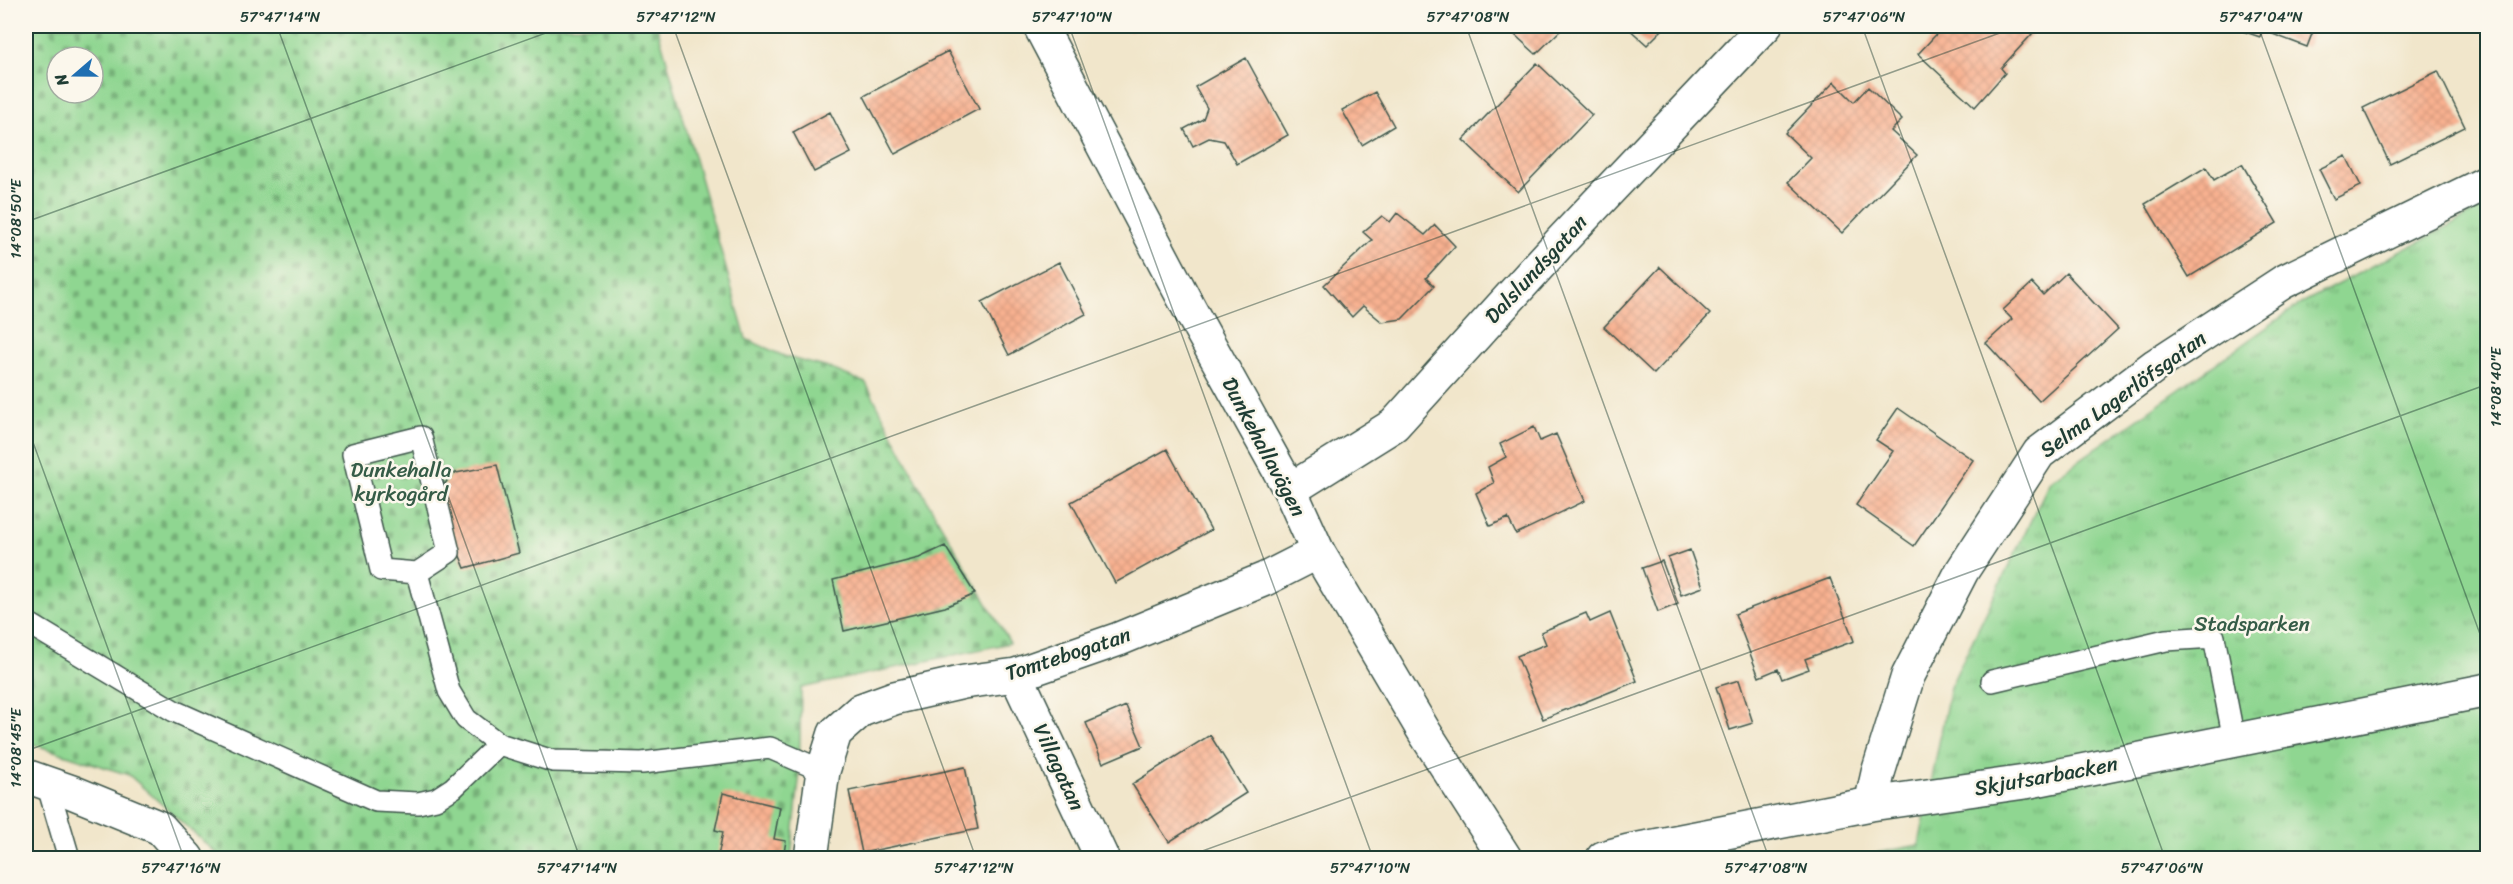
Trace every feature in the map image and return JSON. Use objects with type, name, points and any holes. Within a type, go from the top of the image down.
[{"type":"street","name":"Dunkehallavägen","points":[[1040,26],[1190,310],[1290,490],[1318,552],[1425,733],[1505,858]]},
{"type":"street","name":"Dalslundsgatan","points":[[1290,490],[1394,425],[1563,238],[1765,26]]},
{"type":"street","name":"Selma Lagerlöfsgatan","points":[[1871,804],[1878,773],[1908,676],[1962,571],[2039,453],[2157,365],[2283,282],[2487,182]]},
{"type":"street","name":"Tomtebogatan","points":[[811,858],[823,771],[835,733],[861,710],[906,695],[964,682],[1016,675],[1119,639],[1265,579],[1318,552]]},
{"type":"street","name":"Villagatan","points":[[1016,675],[1102,858]]},
{"type":"street","name":"Skjutsarbacken","points":[[1604,858],[1629,851],[1871,804],[2025,782],[2487,690]]},
{"type":"street","points":[[36,779],[160,828],[187,858]]},
{"type":"lane","points":[[421,437],[449,552],[417,573],[381,570],[353,454],[421,437]]},
{"type":"lane","points":[[417,573],[449,690],[466,719],[499,744],[553,761],[642,763],[770,748],[823,771]]},
{"type":"lane","points":[[26,622],[174,711],[376,801],[418,803],[436,799],[465,777],[499,744]]},
{"type":"lane","points":[[1992,681],[2166,640],[2214,637],[2235,740]]},
{"type":"lane","points":[[36,779],[69,858]]},
{"type":"green space","name":"Dunkehalla kyrkogård","points":[[26,26],[657,26],[746,339],[786,357],[829,368],[866,383],[930,506],[1010,643],[801,688],[799,780],[791,858],[222,858],[129,775],[26,742]]},
{"type":"green space","name":"Stadsparken","points":[[2487,206],[2487,858],[1850,858],[1919,845],[1950,687],[2050,481],[2300,304]]},
{"type":"building","points":[[1126,26],[1141,26],[1129,32]]},
{"type":"building","points":[[1505,26],[1565,26],[1536,54]]},
{"type":"building","points":[[1626,26],[1666,26],[1647,45]]},
{"type":"building","points":[[1944,26],[2022,26],[2032,34],[2001,68],[2005,73],[1975,107],[1918,54]]},
{"type":"building","points":[[2228,26],[2315,26],[2307,47],[2262,30],[2260,37]]},
{"type":"building","points":[[948,51],[979,109],[895,154],[864,96]]},
{"type":"building","points":[[1246,58],[1288,135],[1237,164],[1224,141],[1209,138],[1193,146],[1184,129],[1203,119],[1207,108],[1195,87]]},
{"type":"building","points":[[1537,63],[1592,115],[1518,192],[1463,140]]},
{"type":"building","points":[[2438,71],[2465,127],[2390,164],[2363,108]]},
{"type":"building","points":[[1834,82],[1854,102],[1868,87],[1902,120],[1891,131],[1917,155],[1842,233],[1788,182],[1811,158],[1785,133]]},
{"type":"building","points":[[1375,92],[1394,126],[1362,145],[1342,110]]},
{"type":"building","points":[[830,112],[851,153],[814,172],[793,132]]},
{"type":"building","points":[[2346,156],[2361,186],[2334,199],[2319,169]]},
{"type":"building","points":[[2242,164],[2277,223],[2189,277],[2145,204],[2206,167],[2214,180]]},
{"type":"building","points":[[1397,213],[1425,235],[1435,225],[1455,246],[1426,278],[1434,286],[1402,319],[1382,322],[1363,306],[1352,317],[1324,285],[1372,240],[1363,232],[1382,216],[1390,222]]},
{"type":"building","points":[[1059,262],[1086,314],[1009,355],[982,302]]},
{"type":"building","points":[[1660,267],[1710,314],[1654,374],[1604,327]]},
{"type":"building","points":[[2066,273],[2118,329],[2039,401],[1986,343],[2012,319],[2003,310],[2032,283],[2043,295]]},
{"type":"building","points":[[1898,408],[1973,460],[1914,546],[1856,505],[1893,451],[1876,440]]},
{"type":"building","points":[[1534,427],[1540,441],[1556,434],[1585,501],[1516,534],[1508,518],[1490,526],[1476,493],[1494,483],[1488,467],[1506,457],[1500,444]]},
{"type":"building","points":[[1167,449],[1211,530],[1115,583],[1071,502]]},
{"type":"building","points":[[497,465],[519,553],[465,568],[436,499],[451,474]]},
{"type":"building","points":[[945,546],[975,594],[945,607],[844,631],[833,580],[919,558]]},
{"type":"building","points":[[1690,550],[1703,587],[1681,595],[1668,558]]},
{"type":"building","points":[[1662,561],[1678,604],[1658,612],[1642,568]]},
{"type":"building","points":[[1830,578],[1854,641],[1805,659],[1809,669],[1782,679],[1778,669],[1759,677],[1735,614]]},
{"type":"building","points":[[1586,613],[1590,622],[1610,613],[1637,681],[1543,719],[1517,656],[1546,644],[1541,632]]},
{"type":"building","points":[[1739,680],[1753,723],[1730,730],[1716,687]]},
{"type":"building","points":[[1126,706],[1143,746],[1103,763],[1086,723]]},
{"type":"building","points":[[1210,735],[1246,793],[1169,842],[1132,784]]},
{"type":"building","points":[[965,767],[978,829],[862,853],[849,791]]},
{"type":"building","points":[[723,793],[780,807],[774,839],[786,841],[783,858],[718,856],[723,832],[715,830]]}]
